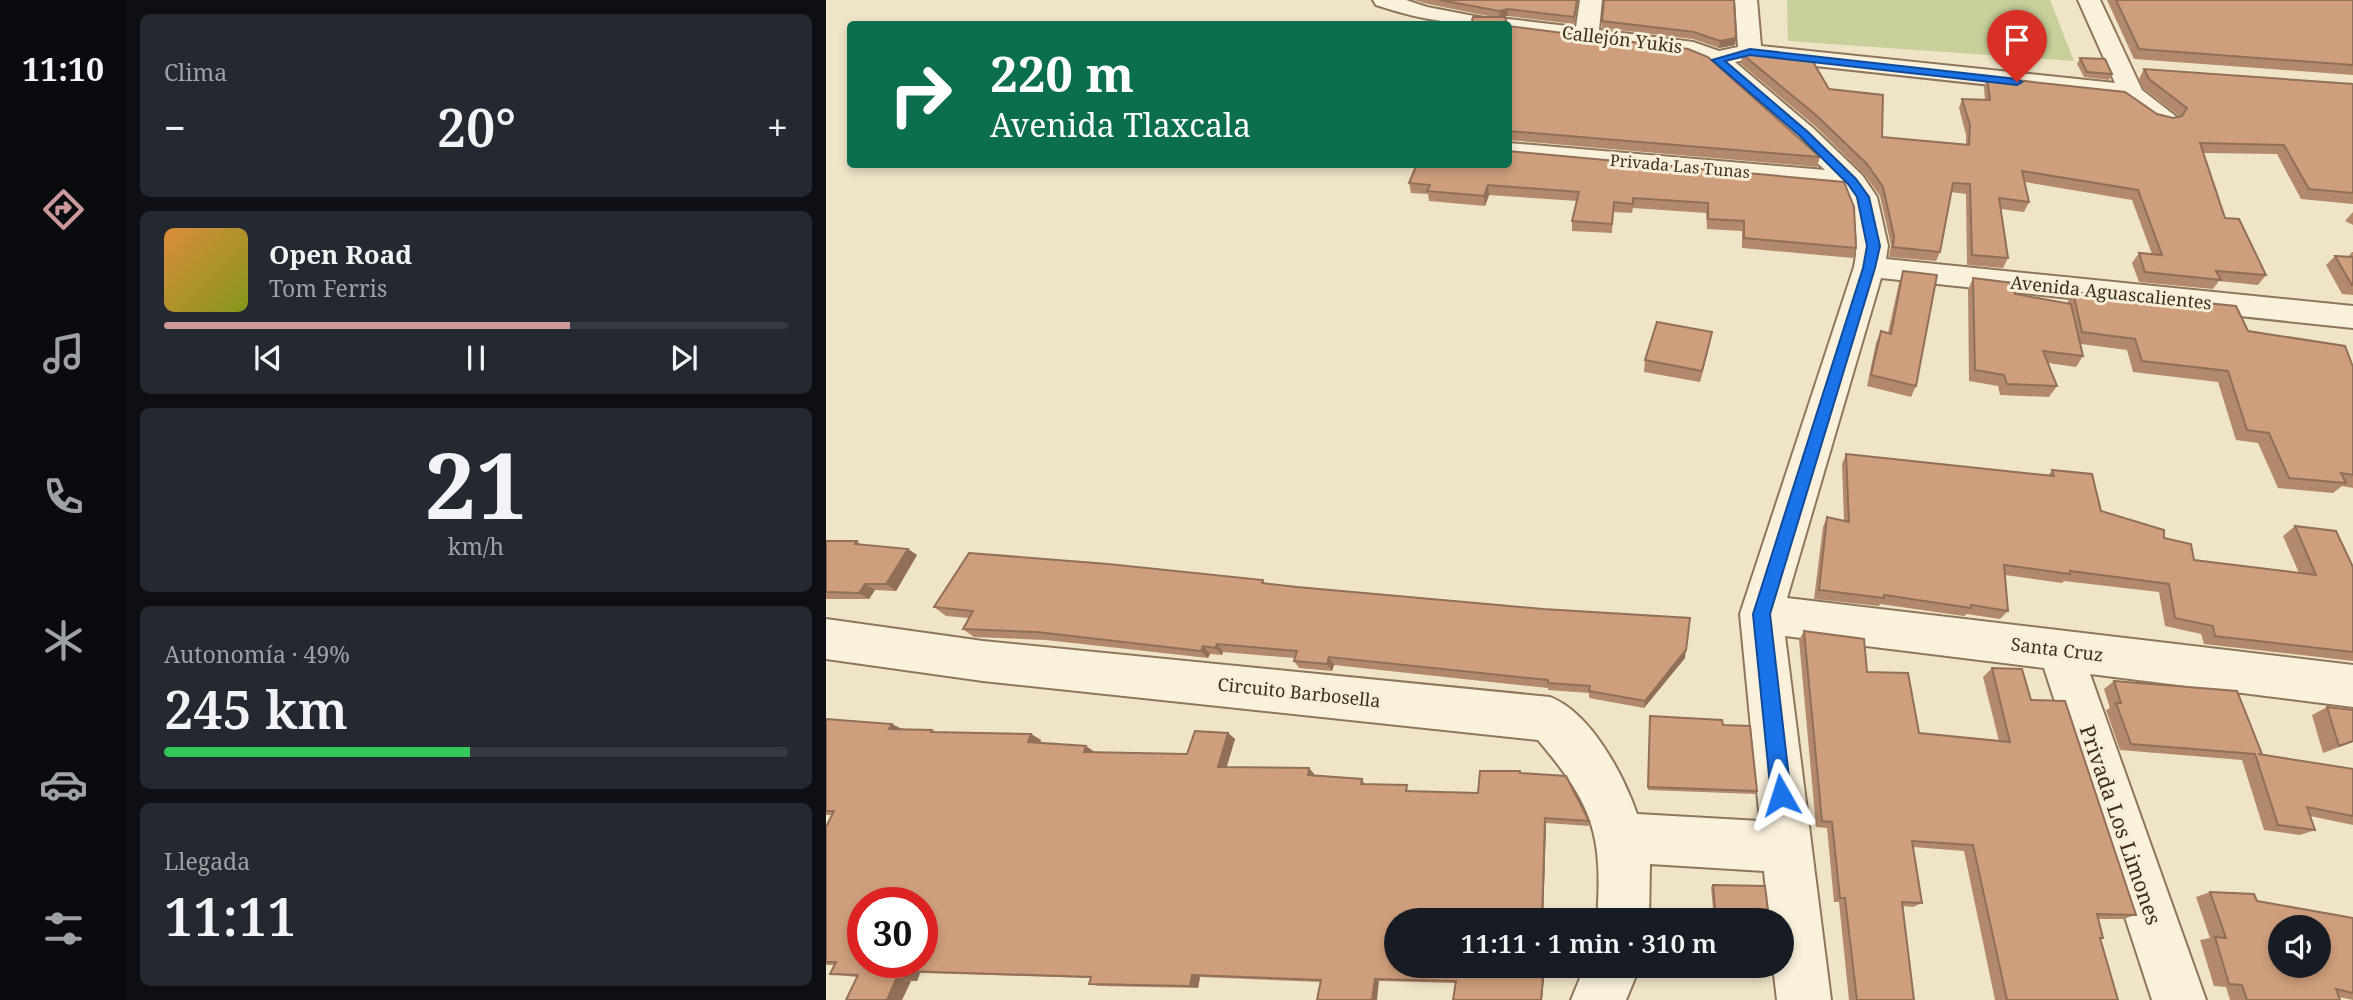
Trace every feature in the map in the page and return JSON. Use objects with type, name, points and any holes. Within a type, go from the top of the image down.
[{"type":"street","points":[[1384,0],[1426,7],[1480,21]]},
{"type":"street","points":[[1587,34],[1591,0]]},
{"type":"street","points":[[1746,0],[1734,56],[2124,80],[2146,70]]},
{"type":"street","points":[[2089,0],[2124,80],[2165,118]]},
{"type":"street","name":"Callejón Yukis","points":[[1512,26],[1587,34],[1734,56],[1804,134],[1852,181],[1863,197],[1873,246],[1869,268],[1761,614],[1787,847],[1795,973]]},
{"type":"street","name":"Privada Las Tunas","points":[[1512,150],[1852,181]]},
{"type":"street","name":"Avenida Aguascalientes","points":[[1869,268],[2353,317]]},
{"type":"street","name":"Santa Cruz","points":[[1761,614],[2353,686]]},
{"type":"street","name":"Circuito Barbosella","points":[[826,639],[983,661],[1550,719],[1580,750],[1601,781],[1622,838],[1627,895],[1625,908]]},
{"type":"street","name":"Privada Los Limones","points":[[2060,650],[2179,1000]]},
{"type":"street","points":[[1622,838],[1787,847]]},
{"type":"street","points":[[1598,1000],[1607,978]]},
{"type":"green space","points":[[1787,0],[2050,0],[2074,61],[1788,41]]},
{"type":"building","points":[[1440,0],[1577,0],[1574,17],[1508,9],[1499,11]]},
{"type":"building","points":[[1604,0],[1734,0],[1736,38],[1720,41],[1694,32],[1602,21]]},
{"type":"building","points":[[2116,0],[2353,0],[2353,65],[2139,49]]},
{"type":"building","points":[[1473,17],[1505,17],[1506,21],[1472,21]]},
{"type":"building","points":[[1512,27],[1688,49],[1708,57],[1820,157],[1512,131]]},
{"type":"building","points":[[1742,54],[1779,55],[1813,62],[1829,89],[1883,95],[1882,137],[1969,145],[1970,125],[1962,99],[1990,100],[1987,77],[2125,92],[2157,114],[2173,118],[2182,116],[2187,108],[2149,79],[2144,69],[2353,84],[2353,193],[2309,189],[2284,145],[2200,143],[2225,218],[2239,219],[2266,275],[2216,271],[2221,280],[2145,272],[2139,253],[2162,255],[2138,190],[2022,171],[2029,202],[1999,198],[2008,258],[1972,255],[1970,184],[1953,183],[1940,252],[1893,247],[1894,236],[1883,187],[1867,164],[1817,116]]},
{"type":"building","points":[[2080,58],[2105,59],[2112,74],[2087,72]]},
{"type":"building","points":[[1512,151],[1844,182],[1854,207],[1856,248],[1744,238],[1744,221],[1708,219],[1708,203],[1633,198],[1633,204],[1614,202],[1612,224],[1572,221],[1579,192],[1488,185],[1484,196],[1427,191],[1430,185],[1409,183],[1415,168],[1512,168]]},
{"type":"building","points":[[2335,256],[2353,257],[2353,285],[2352,285]]},
{"type":"building","points":[[1903,271],[1937,275],[1916,386],[1871,375],[1881,331],[1891,334]]},
{"type":"building","points":[[1973,278],[2013,283],[2015,294],[2071,304],[2083,356],[2043,351],[2057,386],[2007,384],[2004,375],[1975,370]]},
{"type":"building","points":[[2073,292],[2157,303],[2156,298],[2236,306],[2248,331],[2345,346],[2353,367],[2353,475],[2341,473],[2346,483],[2289,478],[2269,433],[2247,430],[2228,371],[2142,361],[2135,339],[2082,332]]},
{"type":"building","points":[[1657,322],[1712,332],[1702,371],[1645,360]]},
{"type":"building","points":[[1846,454],[2054,476],[2052,470],[2092,474],[2101,511],[2164,530],[2164,538],[2191,544],[2194,560],[2316,575],[2295,526],[2336,531],[2353,567],[2353,652],[2215,636],[2213,626],[2175,618],[2169,584],[2070,571],[2070,574],[2004,565],[2008,611],[1884,595],[1884,598],[1819,590],[1827,517],[1849,522]]},
{"type":"building","points":[[826,541],[857,541],[855,544],[908,549],[886,584],[865,584],[859,593],[826,592]]},
{"type":"building","points":[[969,553],[1263,580],[1262,583],[1297,587],[1543,609],[1690,618],[1686,650],[1645,701],[1589,691],[1590,686],[1548,683],[1548,680],[1329,657],[1327,664],[1294,661],[1297,651],[1217,644],[1215,648],[1203,646],[1201,651],[1037,632],[963,629],[973,611],[934,607]]},
{"type":"building","points":[[1804,631],[1864,639],[1867,672],[1908,673],[1919,733],[2010,742],[1992,668],[2022,669],[2031,700],[2065,701],[2136,915],[2097,914],[2103,938],[2100,938],[2118,1000],[2007,1000],[1973,845],[1912,841],[1922,903],[1902,902],[1914,1000],[1857,1000],[1845,898],[1840,898],[1832,822],[1822,821]]},
{"type":"building","points":[[2114,681],[2237,691],[2262,754],[2258,754],[2353,769],[2353,816],[2307,807],[2315,830],[2278,825],[2255,754],[2131,744],[2116,703],[2121,703]]},
{"type":"building","points":[[2327,707],[2353,710],[2353,741],[2339,746]]},
{"type":"building","points":[[1650,716],[1722,720],[1723,725],[1750,726],[1757,791],[1648,787]]},
{"type":"building","points":[[826,719],[892,724],[889,729],[1031,734],[1028,742],[1086,746],[1084,752],[1187,754],[1195,731],[1228,733],[1218,767],[1309,768],[1308,775],[1362,779],[1361,784],[1407,785],[1406,791],[1478,793],[1480,771],[1520,771],[1566,776],[1589,821],[1545,818],[1542,908],[1384,908],[1384,978],[1543,978],[1541,1000],[1453,1000],[1456,981],[1375,979],[1372,1000],[1317,1000],[1321,980],[1192,975],[1190,986],[1089,984],[1091,977],[938,972],[938,887],[847,887],[847,975],[830,974],[836,962],[826,962],[826,827],[834,811],[826,811]]},
{"type":"building","points":[[1713,885],[1765,886],[1768,908],[1715,908]]},
{"type":"building","points":[[2210,892],[2254,894],[2257,901],[2353,918],[2353,993],[2336,989],[2340,1000],[2247,1000],[2242,985],[2229,984],[2215,937],[2226,938]]},
{"type":"building","points":[[857,978],[903,978],[896,979],[887,1000],[846,1000]]},
{"type":"route","points":[[1781,795],[1761,614],[1869,268],[1873,246],[1863,197],[1852,181],[1804,134],[1717,60],[1750,52],[2017,82]]}]
